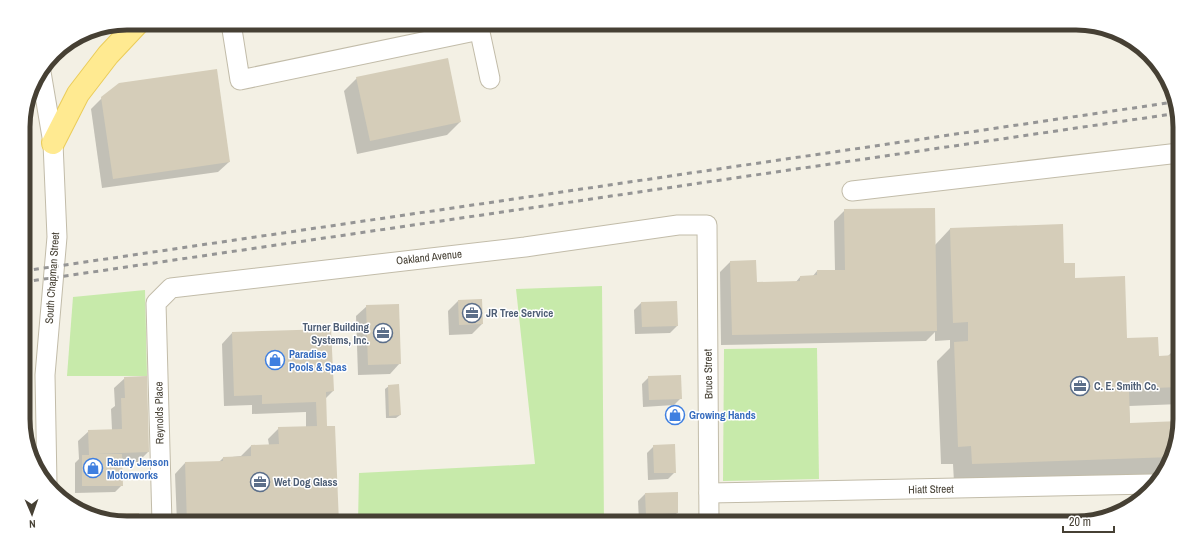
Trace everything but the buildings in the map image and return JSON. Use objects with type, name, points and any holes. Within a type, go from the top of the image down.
[{"type":"main road","points":[[53,143],[78,94],[99,66],[132,30]]},
{"type":"street","points":[[232,30],[240,80],[461,30]]},
{"type":"street","points":[[480,30],[490,79]]},
{"type":"street","name":"South Chapman Street","points":[[42,80],[53,143],[57,237],[45,375],[47,473]]},
{"type":"street","points":[[852,192],[1173,154]]},
{"type":"street","name":"Oakland Avenue","points":[[156,302],[171,288],[545,245],[678,225],[707,225]]},
{"type":"street","name":"Bruce Street","points":[[707,225],[709,516]]},
{"type":"street","name":"Reynolds Place","points":[[156,302],[162,516]]},
{"type":"street","name":"Hiatt Street","points":[[710,494],[1148,484]]},
{"type":"green space","points":[[602,286],[604,516],[358,516],[359,473],[535,464],[516,289]]},
{"type":"green space","points":[[145,290],[147,376],[67,376],[73,297]]},
{"type":"green space","points":[[817,348],[819,479],[723,481],[724,349]]},
{"type":"railway","points":[[30,270],[1170,103]]},
{"type":"railway","points":[[30,281],[1172,114]]},
{"type":"place","name":"JR Tree Service","points":[[472,313]]},
{"type":"place","name":"Turner Building Systems, Inc.","points":[[383,333]]},
{"type":"place","name":"Paradise Pools & Spas","points":[[275,360]]},
{"type":"place","name":"C. E. Smith Co.","points":[[1080,386]]},
{"type":"place","name":"Growing Hands","points":[[675,415]]},
{"type":"place","name":"Randy Jenson Motorworks","points":[[93,468]]},
{"type":"place","name":"Wet Dog Glass","points":[[260,482]]}]
